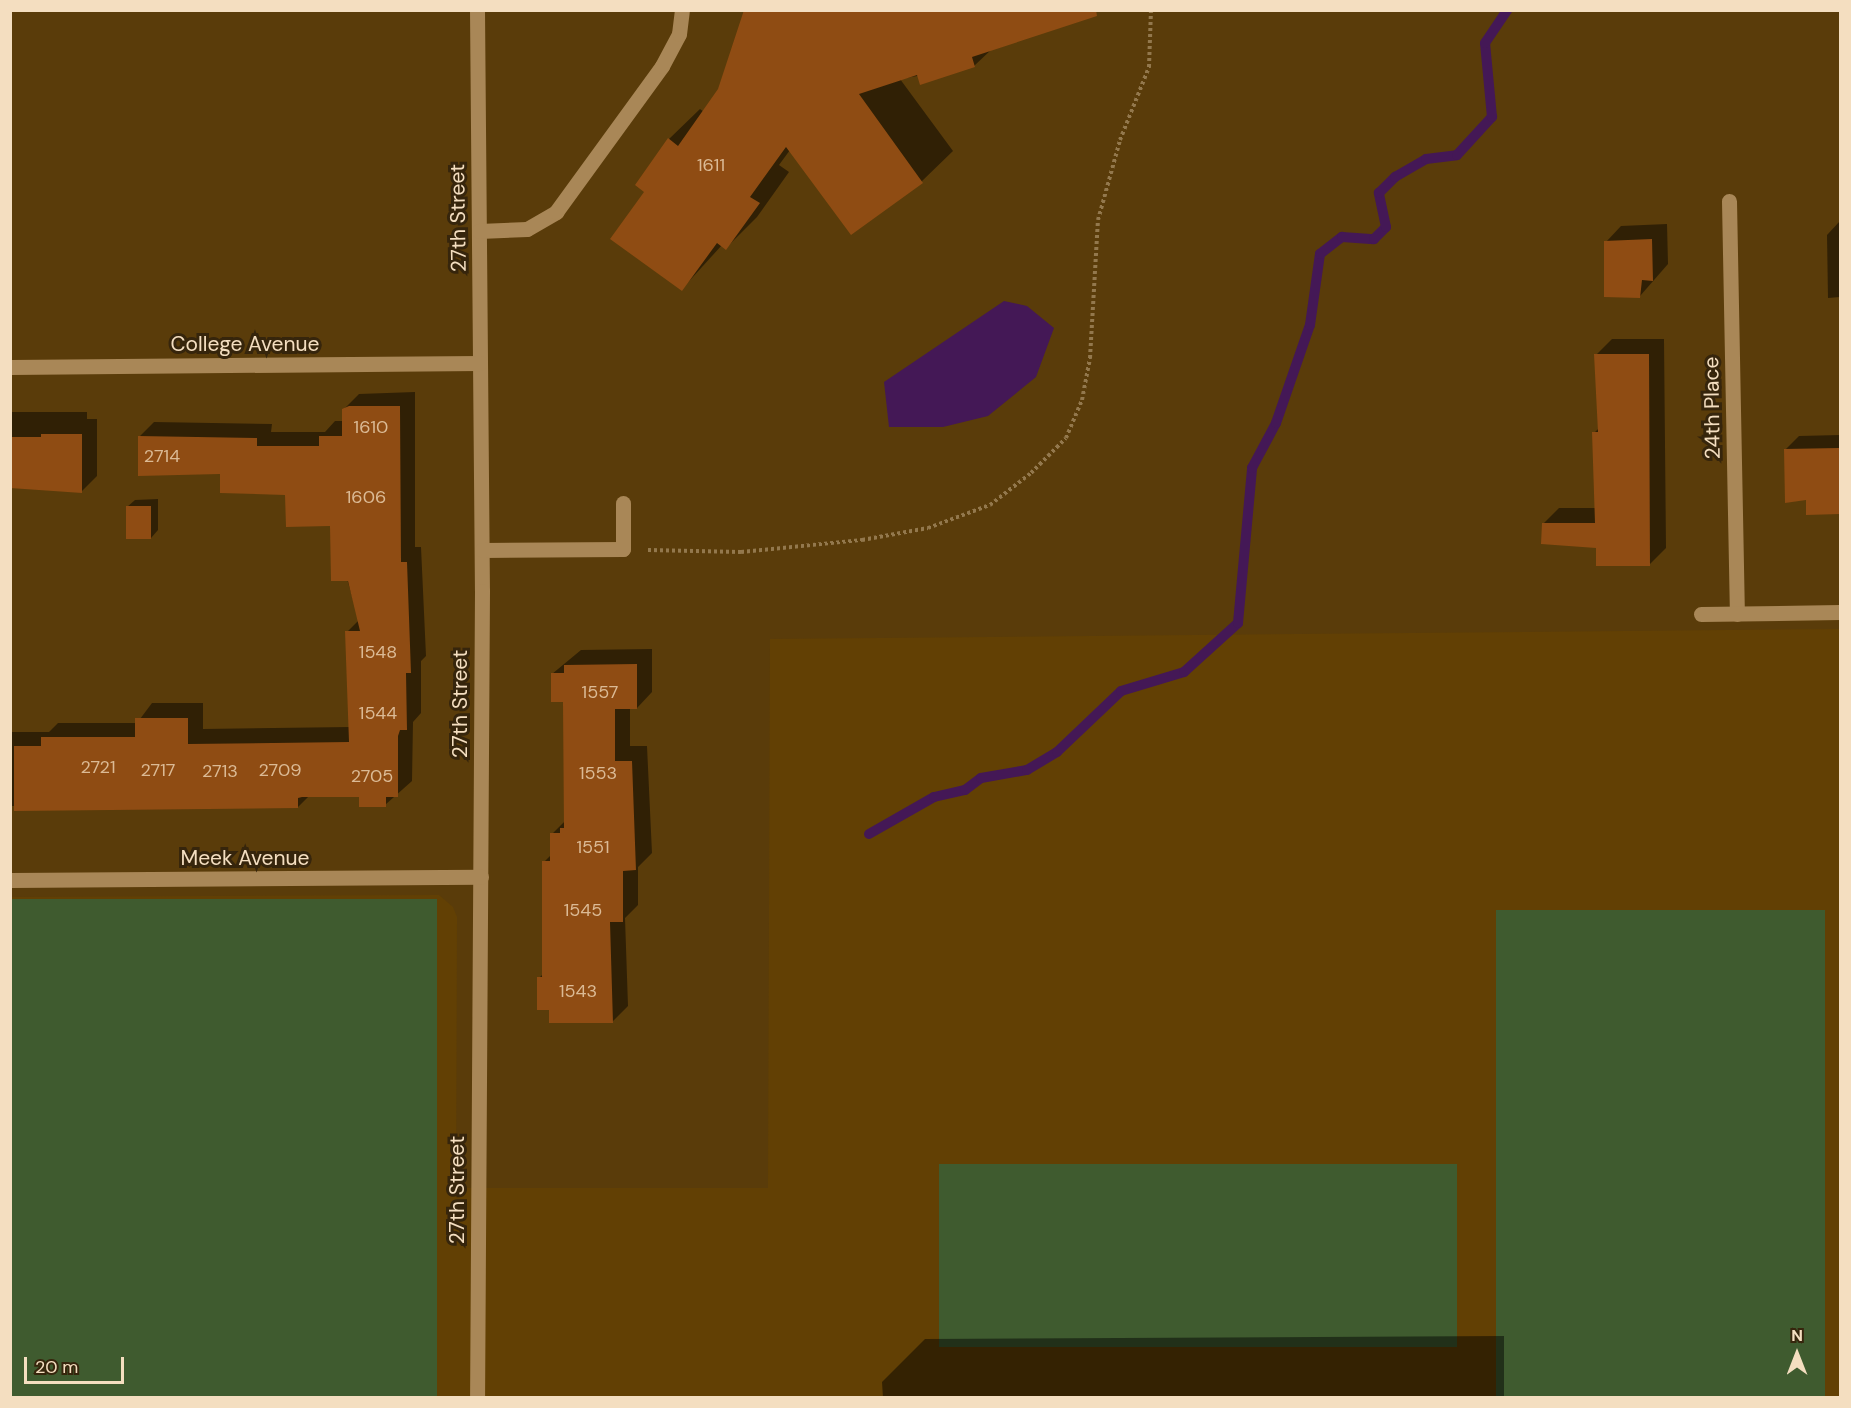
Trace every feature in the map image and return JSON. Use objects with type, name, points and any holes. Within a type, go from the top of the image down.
[{"type":"street","name":"27th Street","points":[[477,10],[482,550],[477,1398]]},
{"type":"street","points":[[479,231],[527,229],[556,212],[662,66],[679,34],[682,10]]},
{"type":"street","name":"24th Place","points":[[1729,201],[1737,614]]},
{"type":"street","name":"College Avenue","points":[[10,367],[480,363]]},
{"type":"street","points":[[482,550],[623,549],[623,503]]},
{"type":"street","points":[[1701,614],[1840,612]]},
{"type":"street","name":"Meek Avenue","points":[[10,880],[481,877]]},
{"type":"path","points":[[623,549],[741,552],[862,540],[928,528],[990,505],[1031,473],[1066,438],[1082,400],[1090,358],[1098,220],[1120,140],[1149,68],[1151,10]]},
{"type":"shaded area","points":[[1004,301],[1027,306],[1054,328],[1036,377],[988,416],[943,427],[889,427],[884,382]]},
{"type":"shaded area","points":[[1840,629],[1840,1397],[11,1397],[10,897],[439,895],[453,907],[457,917],[456,1188],[768,1188],[770,639]]},
{"type":"green space","points":[[11,899],[437,899],[437,1397],[11,1397]]},
{"type":"green space","points":[[1496,910],[1825,910],[1825,1397],[1496,1397]]},
{"type":"green space","points":[[939,1164],[1457,1164],[1457,1347],[939,1347]]},
{"type":"building","points":[[744,10],[1096,10],[1097,16],[972,57],[975,67],[920,85],[917,75],[859,94],[923,183],[851,235],[786,147],[750,197],[760,203],[726,250],[717,243],[682,291],[610,239],[644,192],[635,185],[668,138],[678,146],[718,89]]},
{"type":"building","points":[[1652,239],[1653,281],[1642,280],[1640,298],[1604,297],[1604,241]]},
{"type":"building","points":[[1594,354],[1649,354],[1650,566],[1596,566],[1596,548],[1541,544],[1542,523],[1595,523],[1592,432],[1598,432]]},
{"type":"building","points":[[349,406],[400,406],[401,562],[407,562],[411,673],[406,673],[407,730],[400,730],[398,736],[398,797],[386,797],[386,807],[359,807],[359,797],[302,797],[298,798],[298,808],[14,811],[14,746],[41,746],[41,737],[135,737],[135,718],[188,718],[188,744],[349,742],[345,631],[360,631],[348,581],[331,581],[330,526],[286,527],[285,495],[220,493],[220,474],[138,476],[138,436],[257,438],[257,446],[319,446],[319,436],[342,436],[342,409]]},
{"type":"building","points":[[41,434],[82,434],[82,493],[10,488],[10,437],[41,437]]},
{"type":"building","points":[[1839,448],[1840,514],[1806,515],[1806,500],[1785,503],[1784,449]]},
{"type":"building","points":[[126,506],[151,506],[151,539],[126,539]]},
{"type":"building","points":[[637,664],[637,709],[615,709],[615,761],[632,761],[636,870],[623,871],[623,922],[610,922],[613,1023],[549,1023],[549,1010],[537,1010],[537,977],[542,977],[542,861],[550,861],[550,833],[560,833],[560,828],[564,828],[563,702],[551,702],[551,673],[564,673],[564,665]]},
{"type":"waterway","points":[[869,834],[934,797],[965,790],[981,778],[1027,770],[1057,752],[1121,691],[1184,672],[1238,623],[1252,468],[1276,423],[1310,325],[1320,254],[1342,237],[1374,239],[1386,227],[1379,193],[1395,177],[1426,159],[1457,155],[1492,117],[1485,43],[1507,10]]}]
